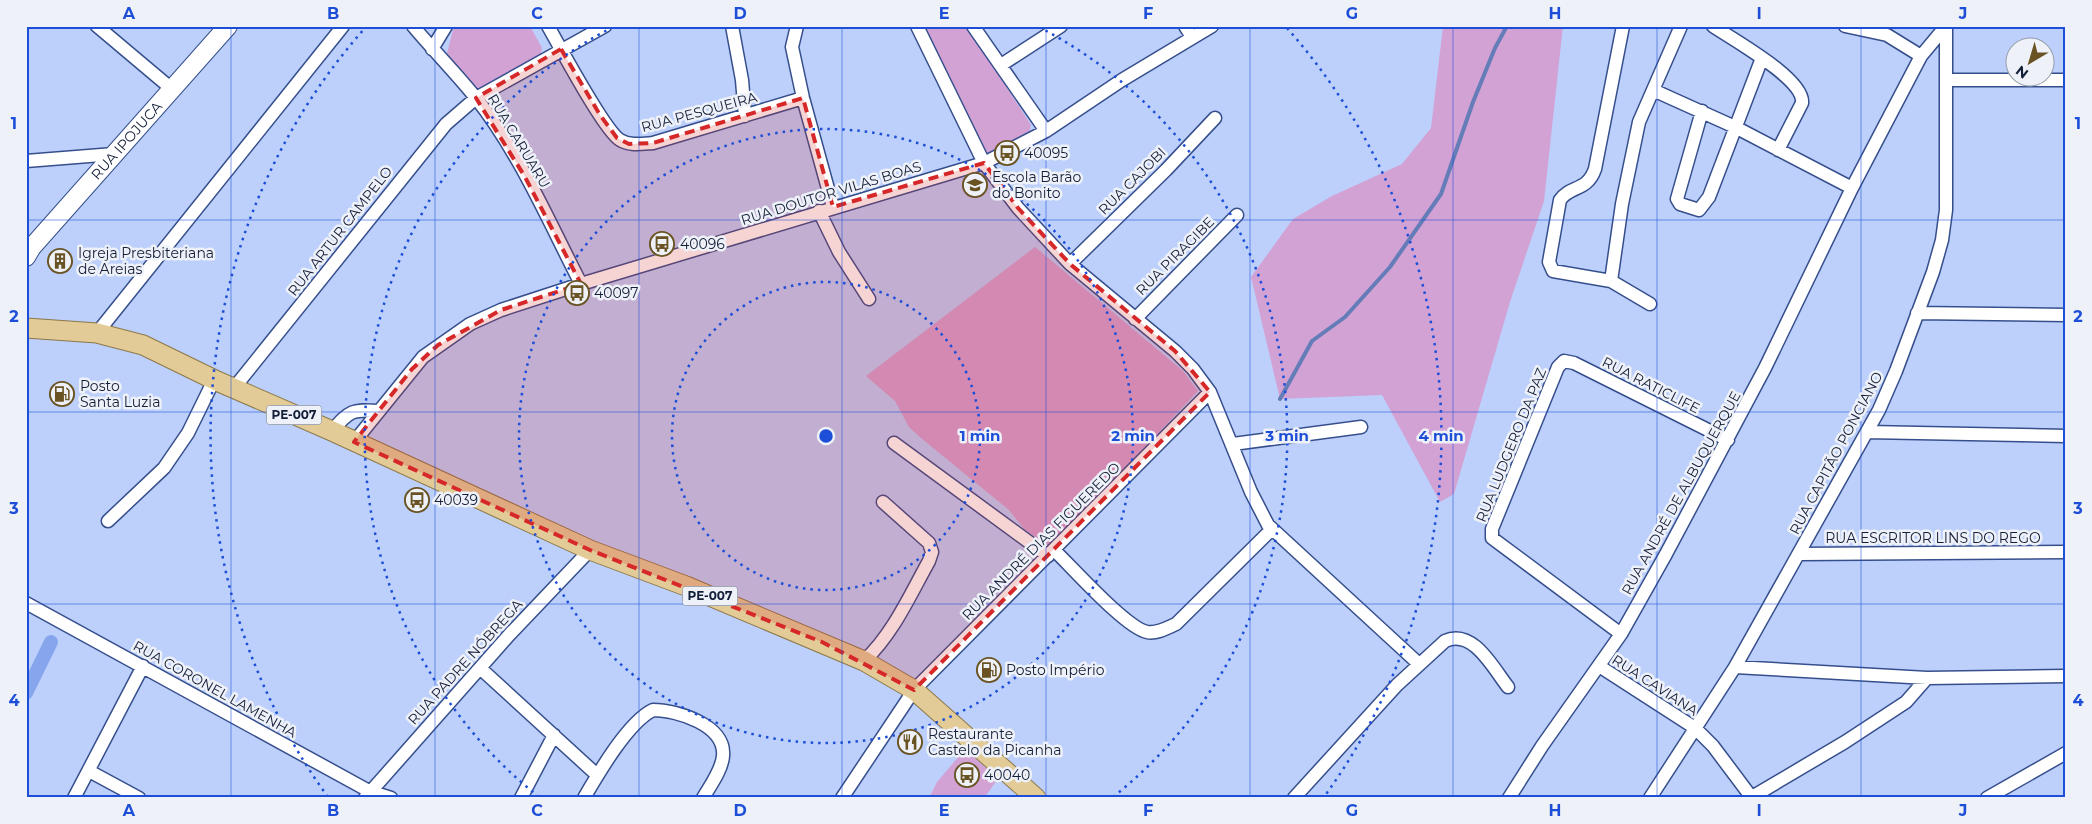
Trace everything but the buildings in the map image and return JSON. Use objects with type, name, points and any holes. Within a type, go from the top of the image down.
[{"type":"main road","name":"RUA IPOJUCA","points":[[26,257],[114,154],[228,26]]},
{"type":"main road","name":"PE-007","points":[[26,328],[97,333],[144,345],[214,380],[332,431],[590,550],[686,586],[864,660],[914,690],[1036,798]]},
{"type":"street","points":[[97,26],[173,90]]},
{"type":"street","points":[[97,333],[343,26]]},
{"type":"street","name":"RUA CARUARU","points":[[413,26],[476,98],[526,177],[581,284]]},
{"type":"street","points":[[432,49],[446,26]]},
{"type":"street","name":"RUA PESQUEIRA","points":[[548,26],[600,115],[617,138],[629,144],[653,143],[803,98]]},
{"type":"street","name":"RUA ARTUR CAMPELO","points":[[234,388],[427,145],[451,119],[476,98],[605,26]]},
{"type":"street","points":[[732,26],[742,80],[745,116]]},
{"type":"street","points":[[797,26],[792,47],[803,98],[833,207]]},
{"type":"street","points":[[917,26],[984,163],[1018,208],[1070,264],[1134,319],[1175,351],[1193,369],[1210,392],[1233,444],[1251,492],[1272,529],[1419,664]]},
{"type":"street","points":[[973,26],[1046,131]]},
{"type":"street","points":[[1001,65],[1061,26]]},
{"type":"street","name":"RUA DOUTOR VILAS BOAS","points":[[354,442],[424,357],[454,334],[501,310],[819,211],[984,163],[1046,131],[1189,32],[1212,26]]},
{"type":"street","points":[[1623,26],[1592,177],[1585,185],[1564,195],[1560,200],[1549,262],[1551,270],[1611,281],[1650,304]]},
{"type":"street","points":[[1611,281],[1631,157],[1639,122],[1681,26]]},
{"type":"street","points":[[1713,26],[1762,58],[1797,86],[1803,98],[1778,150]]},
{"type":"street","points":[[1846,26],[1887,35],[1921,56]]},
{"type":"street","name":"RUA ANDRÉ DE ALBUQUERQUE","points":[[1509,798],[1542,746],[1621,634],[1766,368],[1852,188],[1921,56],[1946,26]]},
{"type":"street","name":"RUA CAPITÃO PONCIANO","points":[[1650,798],[1735,667],[1867,432],[1896,371],[1942,240],[1946,210],[1946,26]]},
{"type":"street","points":[[1702,111],[1677,199],[1680,204],[1698,210],[1704,206],[1762,58]]},
{"type":"street","points":[[1947,80],[2066,80]]},
{"type":"street","points":[[1652,90],[1735,127],[1852,188]]},
{"type":"street","name":"RUA CAJOBI","points":[[1070,264],[1166,170],[1215,118]]},
{"type":"street","points":[[26,162],[114,154]]},
{"type":"street","points":[[819,211],[839,252],[870,299]]},
{"type":"street","name":"RUA PIRAGIBE","points":[[1134,319],[1237,215]]},
{"type":"street","points":[[1917,313],[2066,315]]},
{"type":"street","name":"RUA RATICLIFE","points":[[1560,364],[1564,361],[1574,362],[1728,440]]},
{"type":"street","name":"RUA LUDGERO DA PAZ","points":[[1560,364],[1492,529],[1492,538],[1621,634]]},
{"type":"street","points":[[108,521],[164,468],[192,426],[214,380]]},
{"type":"street","name":"RUA ANDRÉ DIAS FIGUEREDO","points":[[842,798],[914,690],[1210,392]]},
{"type":"street","points":[[332,431],[346,415],[354,411],[378,411]]},
{"type":"street","points":[[1233,444],[1360,427]]},
{"type":"street","points":[[1867,432],[2066,436]]},
{"type":"street","points":[[894,444],[1051,553],[1130,623],[1149,633],[1161,631],[1176,624],[1272,529]]},
{"type":"street","points":[[864,660],[876,650],[896,620],[929,561],[932,552],[929,543],[883,502]]},
{"type":"street","name":"RUA PADRE NÓBREGA","points":[[367,795],[559,580],[590,550]]},
{"type":"street","name":"RUA ESCRITOR LINS DO REGO","points":[[1800,554],[2066,552]]},
{"type":"street","name":"RUA CORONEL LAMENHA","points":[[26,603],[143,666],[367,795],[390,798]]},
{"type":"street","points":[[1294,798],[1397,685],[1445,641],[1453,637],[1460,638],[1475,646],[1508,686]]},
{"type":"street","points":[[74,798],[143,666]]},
{"type":"street","name":"RUA CAVIANA","points":[[1599,666],[1695,728],[1713,746],[1752,797]]},
{"type":"street","points":[[1735,667],[1927,678],[2066,676]]},
{"type":"street","points":[[480,668],[598,775]]},
{"type":"street","points":[[1752,797],[1906,702],[1927,678]]},
{"type":"street","points":[[584,798],[598,775],[637,721],[647,713],[658,710],[701,723],[719,738],[723,746],[721,764],[703,798]]},
{"type":"street","points":[[521,798],[554,735]]},
{"type":"street","points":[[1987,798],[2066,752]]},
{"type":"street","points":[[89,771],[139,798]]},
{"type":"highlighted area","points":[[561,49],[600,115],[617,138],[629,144],[653,143],[803,98],[833,207],[984,163],[1018,208],[1070,264],[1175,351],[1210,392],[914,690],[822,642],[590,550],[354,442],[412,369],[438,345],[501,310],[581,284],[525,177],[476,98]]},
{"type":"shaded area","points":[[454,26],[530,26],[542,48],[540,57],[477,89],[445,61]]},
{"type":"shaded area","points":[[920,26],[967,26],[1031,125],[1029,135],[989,155],[984,152],[945,67]]},
{"type":"shaded area","points":[[1443,26],[1563,26],[1544,201],[1510,302],[1454,494],[1440,502],[1382,395],[1280,399],[1251,277],[1293,219],[1332,196],[1402,164],[1431,128]]},
{"type":"shaded area","points":[[1035,247],[1183,371],[1198,391],[1050,547],[1024,529],[1009,510],[909,427],[895,401],[866,376]]},
{"type":"shaded area","points":[[965,749],[998,779],[984,798],[929,798],[937,782]]},
{"type":"waterway","points":[[1280,399],[1312,341],[1345,317],[1390,267],[1441,194],[1473,102],[1495,48],[1507,26]]},
{"type":"waterway","points":[[26,693],[51,642]]},
{"type":"place","name":"40095","points":[[1007,153]]},
{"type":"place","name":"Escola Barão do Bonito","points":[[975,185]]},
{"type":"place","name":"40096","points":[[662,244]]},
{"type":"place","name":"Igreja Presbiteriana de Areias","points":[[60,261]]},
{"type":"place","name":"40097","points":[[577,293]]},
{"type":"place","name":"Posto Santa Luzia","points":[[62,394]]},
{"type":"place","name":"40039","points":[[417,500]]},
{"type":"place","name":"Posto Império","points":[[989,670]]},
{"type":"place","name":"Restaurante Castelo da Picanha","points":[[910,742]]},
{"type":"place","name":"40040","points":[[967,775]]}]
